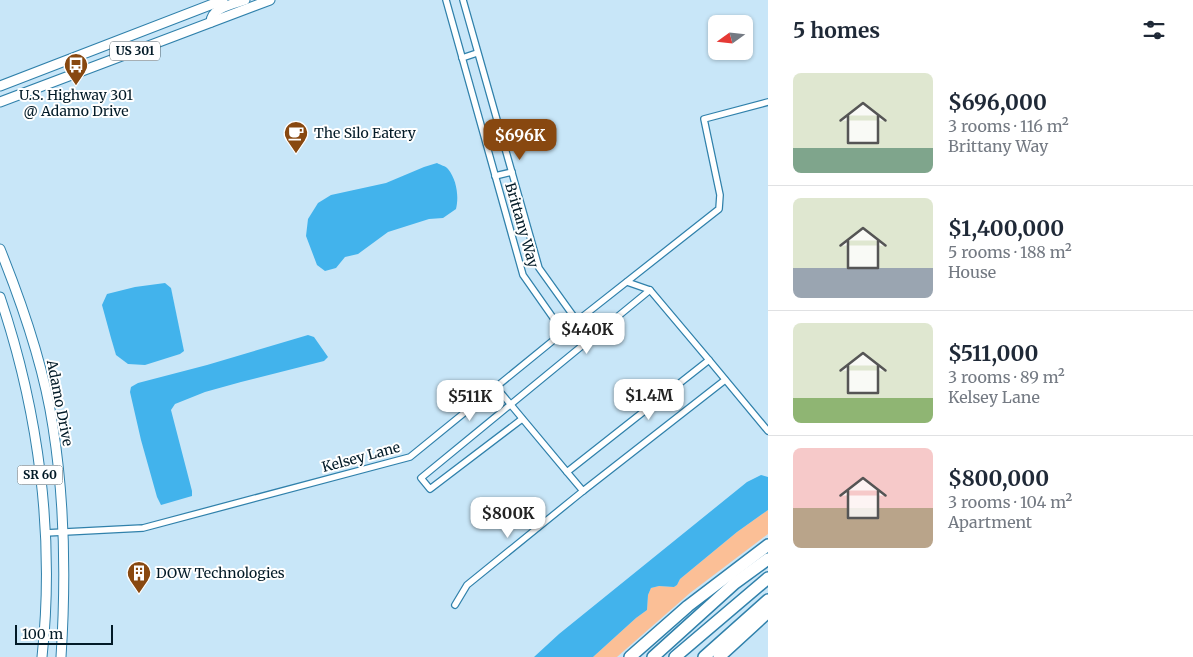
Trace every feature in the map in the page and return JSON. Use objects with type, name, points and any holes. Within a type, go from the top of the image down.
[{"type":"highway","points":[[630,657],[688,606],[768,546]]},
{"type":"highway","points":[[652,657],[722,594],[768,559]]},
{"type":"highway","points":[[676,657],[768,578]]},
{"type":"highway","points":[[704,657],[768,600]]},
{"type":"highway","points":[[719,657],[768,612]]},
{"type":"main road","name":"US 301","points":[[0,86],[223,0]]},
{"type":"main road","points":[[211,22],[213,15],[218,10],[245,0]]},
{"type":"main road","name":"US 301","points":[[0,102],[270,0]]},
{"type":"main road","name":"Adamo Drive","points":[[0,249],[26,322],[49,404],[57,460],[63,532],[64,596],[60,657]]},
{"type":"main road","name":"SR 60","points":[[0,297],[18,355],[33,426],[42,497],[46,593],[42,657]]},
{"type":"street","name":"Brittany Way","points":[[446,0],[523,275],[563,332]]},
{"type":"street","name":"Brittany Way","points":[[463,0],[539,268],[577,321]]},
{"type":"street","points":[[462,58],[478,53]]},
{"type":"street","name":"Kelsey Lane","points":[[45,533],[143,528],[410,457],[563,332],[719,209],[720,195],[704,118],[768,102]]},
{"type":"street","points":[[495,176],[512,172]]},
{"type":"street","points":[[627,282],[650,290],[768,431]]},
{"type":"street","points":[[522,419],[430,489],[421,478],[650,290]]},
{"type":"street","points":[[567,472],[709,360]]},
{"type":"street","points":[[454,604],[467,585],[725,380]]},
{"type":"street","points":[[496,387],[583,491]]},
{"type":"shaded area","points":[[768,510],[768,534],[690,593],[617,657],[593,657],[647,610],[648,595],[651,588],[659,586],[674,587],[677,585],[680,579],[737,532]]},
{"type":"water","points":[[437,163],[447,168],[451,173],[457,194],[456,209],[443,218],[429,219],[388,232],[358,254],[345,257],[336,268],[325,271],[317,265],[306,236],[308,219],[318,203],[331,195],[386,183]]},
{"type":"water","points":[[165,283],[171,288],[184,351],[145,365],[128,364],[116,355],[102,305],[107,294],[135,287]]},
{"type":"water","points":[[308,335],[314,337],[328,357],[324,361],[205,392],[175,404],[171,410],[192,496],[161,505],[141,440],[130,392],[131,387],[138,383]]},
{"type":"water","points":[[761,475],[768,477],[768,510],[737,532],[680,579],[674,587],[659,586],[651,588],[648,595],[647,610],[593,657],[534,657],[559,634],[747,482]]},
{"type":"place","name":"U.S. Highway 301 @ Adamo Drive","points":[[76,86]]},
{"type":"place","name":"The Silo Eatery","points":[[296,154]]},
{"type":"place","name":"DOW Technologies","points":[[139,594]]}]
